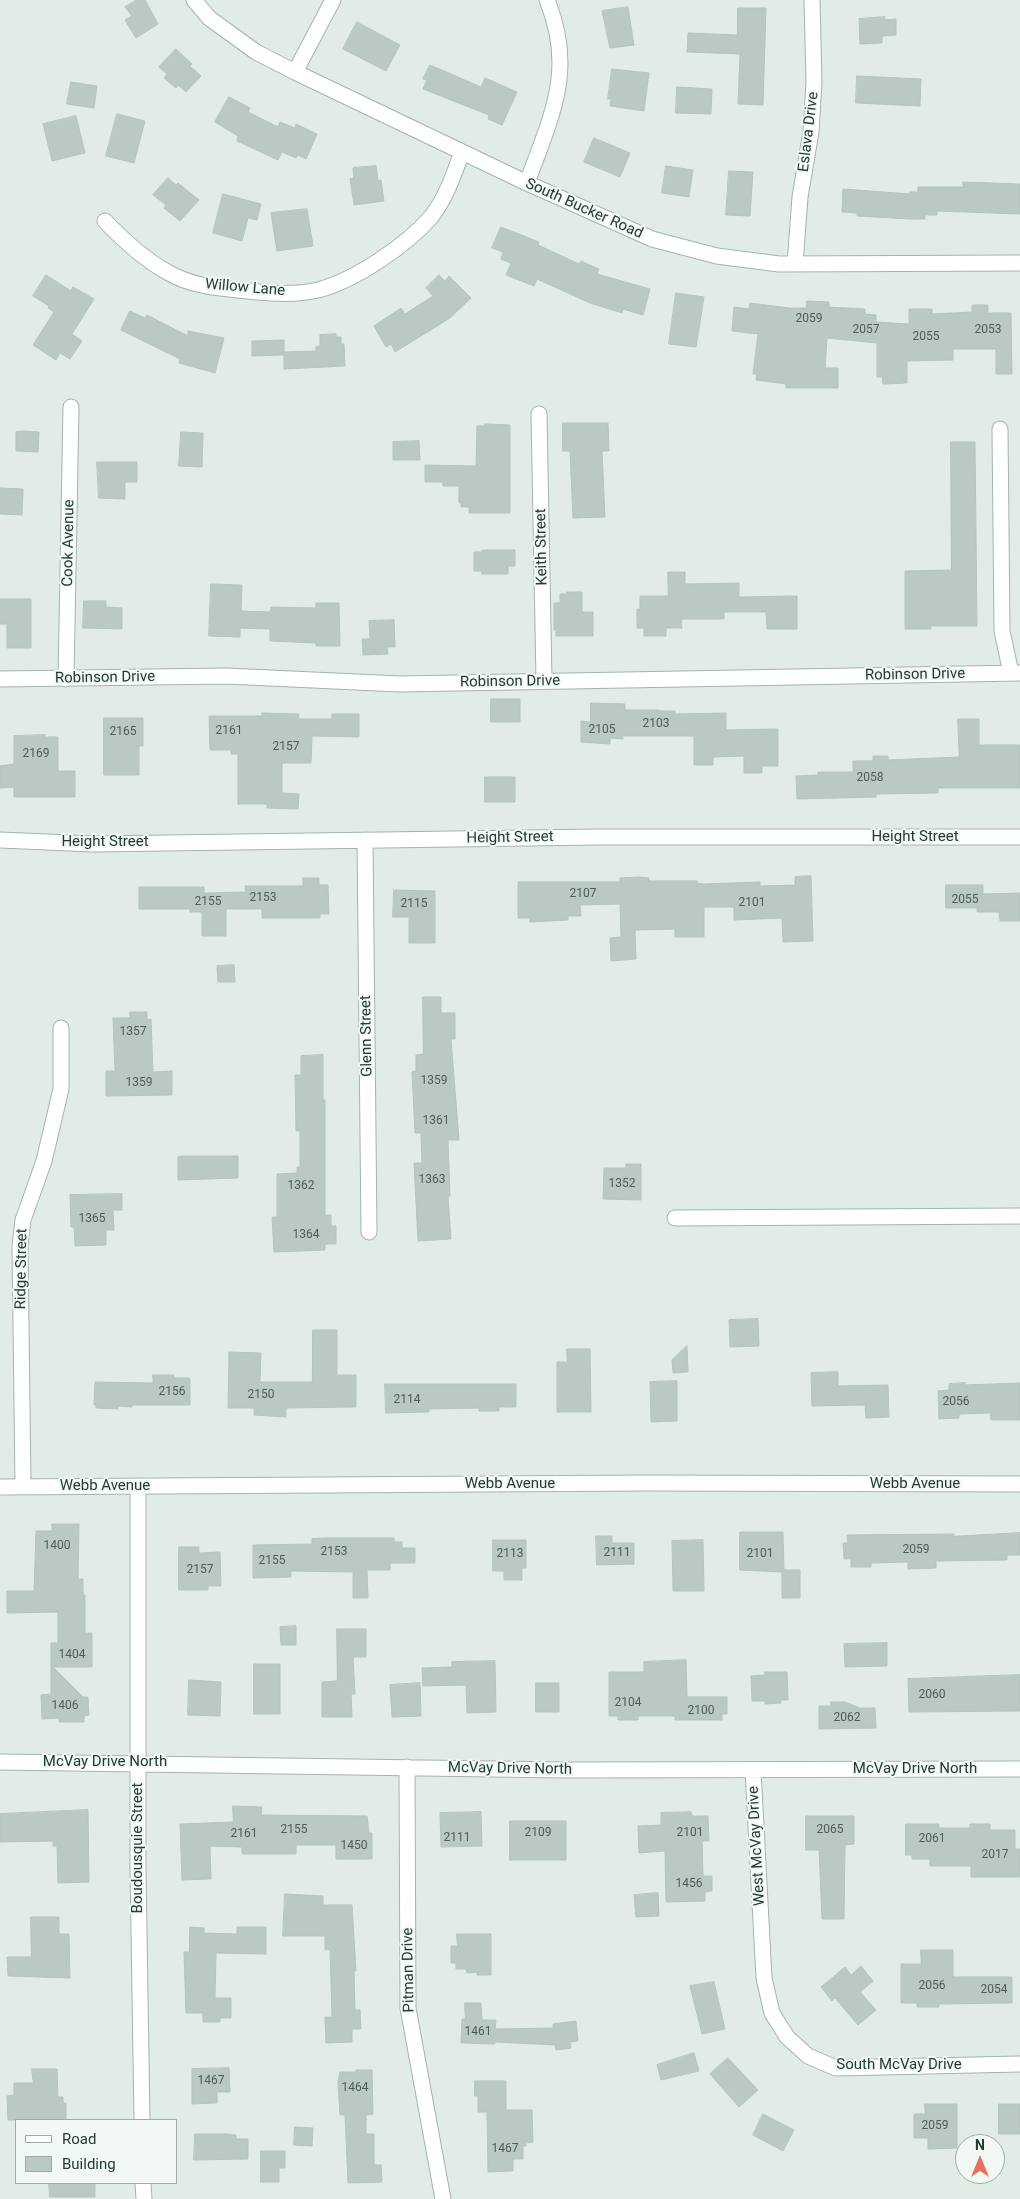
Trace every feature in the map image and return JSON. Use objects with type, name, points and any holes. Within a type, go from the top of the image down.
[{"type":"street","name":"South Bucker Road","points":[[194,0],[209,18],[256,52],[527,183],[652,239],[717,256],[779,264],[1020,263]]},
{"type":"street","points":[[295,72],[333,0]]},
{"type":"street","points":[[527,183],[554,110],[561,78],[556,24],[547,0]]},
{"type":"street","name":"Eslava Drive","points":[[795,264],[800,196],[812,124],[814,82],[812,0]]},
{"type":"street","name":"Willow Lane","points":[[105,220],[128,244],[170,274],[208,287],[274,294],[318,290],[357,274],[407,240],[432,216],[449,188],[462,152]]},
{"type":"street","name":"Cook Avenue","points":[[66,679],[71,406]]},
{"type":"street","name":"Keith Street","points":[[539,414],[544,681]]},
{"type":"street","points":[[1000,430],[1002,631],[1016,673]]},
{"type":"street","name":"Robinson Drive","points":[[0,678],[66,679],[226,676],[400,684],[1016,673]]},
{"type":"street","name":"Height Street","points":[[0,840],[93,844],[598,837],[1020,837]]},
{"type":"street","name":"Glenn Street","points":[[366,840],[369,1232]]},
{"type":"street","name":"Ridge Street","points":[[22,1486],[20,1246],[23,1220],[44,1161],[60,1089],[61,1028]]},
{"type":"street","points":[[675,1218],[1020,1216]]},
{"type":"street","name":"Webb Avenue","points":[[0,1486],[636,1483],[1020,1484]]},
{"type":"street","name":"Boudousquie Street","points":[[138,1486],[138,1762],[142,2119]]},
{"type":"street","name":"McVay Drive North","points":[[0,1762],[138,1762],[564,1770],[1020,1769]]},
{"type":"street","name":"Pitman Drive","points":[[407,1768],[408,2008],[443,2199]]},
{"type":"street","name":"West McVay Drive","points":[[753,1770],[761,1922]]},
{"type":"street","name":"South McVay Drive","points":[[761,1922],[764,1978],[772,2013],[787,2037],[808,2056],[836,2068],[1020,2064]]},
{"type":"street","points":[[143,2184],[144,2199]]},
{"type":"building","points":[[137,0],[145,0],[158,24],[136,38],[125,20],[132,16],[125,7]]},
{"type":"building","points":[[628,7],[634,45],[610,48],[602,11]]},
{"type":"building","points":[[738,8],[766,8],[763,105],[738,104],[740,54],[687,52],[688,33],[737,35]]},
{"type":"building","points":[[885,17],[885,20],[896,19],[896,35],[882,36],[882,43],[860,44],[859,19]]},
{"type":"building","points":[[357,22],[400,45],[386,71],[343,49]]},
{"type":"building","points":[[176,49],[192,64],[190,66],[201,76],[186,92],[178,85],[176,88],[164,78],[167,74],[159,67]]},
{"type":"building","points":[[430,65],[481,87],[485,78],[517,92],[502,125],[488,119],[489,115],[423,89],[427,80],[423,79]]},
{"type":"building","points":[[612,69],[649,73],[644,111],[610,106],[611,99],[608,99]]},
{"type":"building","points":[[857,76],[921,79],[920,106],[856,103]]},
{"type":"building","points":[[71,82],[97,86],[94,108],[67,104]]},
{"type":"building","points":[[677,87],[712,89],[711,114],[676,113]]},
{"type":"building","points":[[229,97],[250,108],[248,112],[278,127],[280,122],[295,128],[296,124],[317,134],[306,159],[298,155],[296,158],[282,152],[278,160],[237,141],[238,136],[215,122]]},
{"type":"building","points":[[117,114],[145,121],[134,163],[106,156]]},
{"type":"building","points":[[76,116],[85,153],[52,161],[43,124]]},
{"type":"building","points":[[594,138],[630,153],[620,177],[584,162]]},
{"type":"building","points":[[376,166],[378,181],[381,180],[384,201],[354,205],[350,179],[354,178],[353,168]]},
{"type":"building","points":[[666,166],[693,170],[689,197],[662,193]]},
{"type":"building","points":[[729,171],[753,172],[750,216],[726,215]]},
{"type":"building","points":[[168,178],[176,185],[178,183],[199,200],[180,221],[164,208],[166,205],[153,195]]},
{"type":"building","points":[[963,182],[1020,184],[1020,214],[937,211],[937,215],[925,215],[925,219],[910,219],[857,216],[857,213],[842,212],[843,189],[910,194],[910,192],[918,192],[918,187],[963,187]]},
{"type":"building","points":[[223,194],[261,204],[257,220],[248,218],[242,241],[213,233]]},
{"type":"building","points":[[307,209],[313,246],[277,251],[271,213]]},
{"type":"building","points":[[501,227],[539,242],[538,245],[579,264],[581,261],[599,269],[597,274],[650,289],[643,315],[623,309],[622,313],[590,303],[537,279],[534,286],[506,275],[511,263],[501,259],[503,252],[492,248]]},
{"type":"building","points":[[46,275],[71,291],[73,287],[94,299],[72,334],[82,341],[70,359],[60,353],[56,360],[33,345],[54,312],[48,308],[49,306],[33,296]]},
{"type":"building","points":[[439,275],[445,281],[449,276],[471,298],[450,318],[395,352],[391,344],[386,347],[374,326],[401,308],[405,314],[433,296],[426,288]]},
{"type":"building","points":[[676,293],[704,297],[696,347],[669,344]]},
{"type":"building","points":[[807,301],[829,302],[829,307],[865,309],[865,314],[876,315],[876,322],[909,324],[909,309],[932,309],[932,314],[972,312],[972,305],[988,305],[988,313],[1011,313],[1012,374],[996,374],[996,349],[953,349],[953,360],[907,361],[907,383],[883,384],[882,377],[877,377],[877,343],[827,338],[825,368],[838,368],[838,388],[786,388],[786,384],[756,380],[757,374],[753,374],[758,334],[732,331],[734,307],[749,309],[750,303],[789,308],[806,308]]},
{"type":"building","points":[[130,311],[145,318],[147,315],[188,336],[188,331],[224,338],[215,373],[179,363],[180,359],[121,330]]},
{"type":"building","points":[[336,334],[336,337],[341,337],[341,344],[344,344],[345,366],[284,369],[284,355],[252,356],[252,341],[284,340],[284,352],[316,351],[316,347],[320,346],[320,335]]},
{"type":"building","points":[[563,423],[608,423],[609,451],[602,451],[605,517],[573,518],[570,451],[563,451]]},
{"type":"building","points":[[485,424],[510,425],[510,513],[469,513],[469,507],[461,507],[461,503],[459,503],[459,486],[443,486],[443,482],[425,482],[425,465],[476,466],[477,426],[485,426]]},
{"type":"building","points":[[16,432],[39,432],[38,452],[16,451]]},
{"type":"building","points":[[181,432],[203,433],[202,467],[179,466]]},
{"type":"building","points":[[419,441],[420,460],[393,460],[393,442]]},
{"type":"building","points":[[951,442],[975,442],[977,626],[931,626],[931,629],[905,629],[905,571],[951,570]]},
{"type":"building","points":[[97,462],[137,462],[137,482],[125,482],[125,499],[99,498]]},
{"type":"building","points":[[0,488],[23,489],[22,515],[0,514]]},
{"type":"building","points":[[482,550],[515,550],[515,566],[508,566],[508,574],[482,574],[482,571],[474,571],[474,552],[482,552]]},
{"type":"building","points":[[668,572],[685,572],[685,584],[739,583],[739,597],[797,596],[797,629],[767,629],[766,612],[724,612],[724,619],[681,619],[682,628],[666,628],[666,636],[644,636],[644,628],[637,628],[637,609],[640,609],[640,596],[668,596]]},
{"type":"building","points":[[211,584],[242,585],[241,611],[270,612],[271,607],[316,608],[316,603],[339,603],[340,646],[316,646],[316,643],[270,641],[270,629],[240,628],[240,637],[209,636]]},
{"type":"building","points":[[567,592],[582,592],[582,612],[593,612],[593,636],[556,636],[556,630],[554,630],[554,603],[560,603],[560,594],[567,594]]},
{"type":"building","points":[[0,599],[31,599],[31,648],[7,648],[7,624],[0,624]]},
{"type":"building","points":[[84,601],[106,601],[106,607],[122,608],[122,629],[83,628]]},
{"type":"building","points":[[394,620],[395,647],[387,647],[388,654],[363,655],[362,639],[370,639],[369,621]]},
{"type":"building","points":[[491,699],[520,699],[520,722],[491,722]]},
{"type":"building","points":[[591,703],[625,704],[625,710],[675,711],[675,714],[726,713],[726,730],[778,729],[778,766],[762,766],[762,773],[744,773],[744,756],[713,757],[713,765],[694,765],[694,736],[623,736],[623,739],[610,738],[610,744],[581,742],[581,721],[590,722]]},
{"type":"building","points":[[262,713],[299,714],[298,719],[332,719],[332,714],[359,714],[359,737],[312,736],[311,763],[282,763],[282,793],[299,794],[298,809],[267,808],[267,804],[238,804],[238,754],[231,754],[231,750],[210,750],[209,716],[262,716]]},
{"type":"building","points":[[104,718],[143,718],[143,746],[139,746],[139,775],[104,775]]},
{"type":"building","points":[[958,719],[979,719],[979,745],[1020,745],[1020,788],[938,788],[938,793],[876,794],[876,797],[797,799],[796,776],[818,775],[818,772],[853,772],[853,761],[873,761],[873,756],[888,756],[888,760],[959,757]]},
{"type":"building","points":[[45,735],[45,737],[58,737],[58,771],[75,771],[75,797],[14,797],[14,787],[0,788],[0,766],[14,764],[14,736]]},
{"type":"building","points":[[485,777],[515,777],[515,802],[485,802]]},
{"type":"building","points":[[811,876],[813,941],[783,942],[782,918],[734,920],[734,907],[704,907],[704,937],[675,937],[675,929],[635,930],[636,959],[611,961],[610,938],[621,937],[620,904],[580,905],[581,916],[568,916],[568,920],[530,922],[529,918],[518,918],[518,882],[620,882],[620,878],[639,877],[649,878],[649,881],[697,881],[697,883],[704,884],[760,882],[760,886],[795,885],[795,877]]},
{"type":"building","points":[[303,878],[319,878],[319,885],[328,885],[329,914],[320,914],[320,918],[262,918],[262,909],[226,909],[226,936],[202,936],[202,912],[190,912],[190,909],[139,909],[139,887],[204,887],[204,893],[246,892],[245,886],[303,886]]},
{"type":"building","points":[[946,885],[983,885],[983,894],[1020,893],[1020,921],[1000,921],[999,912],[977,912],[977,908],[946,908]]},
{"type":"building","points":[[394,890],[435,891],[435,943],[409,943],[409,917],[393,917]]},
{"type":"building","points":[[234,965],[235,982],[218,982],[217,966]]},
{"type":"building","points":[[423,997],[441,997],[441,1013],[455,1013],[455,1039],[451,1039],[459,1140],[448,1140],[450,1196],[448,1196],[451,1239],[418,1241],[414,1163],[422,1163],[421,1133],[415,1133],[412,1072],[416,1071],[416,1055],[423,1054]]},
{"type":"building","points":[[130,1012],[147,1012],[147,1020],[151,1019],[153,1072],[172,1071],[172,1095],[106,1096],[106,1071],[115,1071],[113,1018],[130,1018]]},
{"type":"building","points":[[323,1055],[325,1215],[331,1215],[331,1226],[336,1226],[336,1244],[325,1244],[325,1250],[274,1252],[272,1217],[277,1217],[277,1174],[297,1173],[297,1167],[300,1167],[300,1131],[296,1131],[295,1075],[301,1075],[301,1056]]},
{"type":"building","points":[[238,1156],[238,1178],[178,1180],[178,1157]]},
{"type":"building","points":[[626,1164],[641,1164],[641,1200],[603,1199],[604,1168],[626,1168]]},
{"type":"building","points":[[122,1194],[122,1210],[113,1210],[114,1230],[106,1230],[106,1245],[75,1246],[74,1227],[71,1227],[70,1195]]},
{"type":"building","points":[[758,1319],[759,1346],[730,1347],[729,1320]]},
{"type":"building","points":[[313,1330],[337,1330],[337,1375],[356,1375],[356,1407],[286,1408],[286,1417],[254,1415],[254,1408],[228,1408],[229,1352],[261,1353],[260,1382],[312,1382]]},
{"type":"building","points":[[687,1346],[688,1372],[673,1373],[672,1360]]},
{"type":"building","points":[[567,1349],[590,1349],[591,1412],[557,1412],[557,1362],[567,1362]]},
{"type":"building","points":[[838,1372],[838,1386],[888,1385],[889,1417],[866,1418],[865,1405],[812,1406],[811,1373]]},
{"type":"building","points":[[153,1375],[174,1375],[174,1378],[190,1378],[190,1405],[132,1405],[132,1407],[118,1406],[118,1409],[96,1408],[96,1405],[94,1405],[95,1382],[153,1383]]},
{"type":"building","points":[[677,1381],[677,1421],[651,1422],[650,1382]]},
{"type":"building","points":[[965,1383],[965,1385],[1020,1383],[1020,1420],[991,1420],[990,1413],[959,1414],[959,1418],[939,1419],[938,1391],[949,1390],[949,1384]]},
{"type":"building","points":[[385,1384],[516,1384],[516,1407],[499,1407],[499,1411],[479,1411],[479,1408],[429,1409],[429,1412],[386,1413]]},
{"type":"building","points":[[52,1524],[79,1524],[78,1579],[83,1579],[85,1633],[92,1633],[92,1667],[53,1667],[83,1697],[88,1697],[89,1715],[84,1716],[84,1722],[59,1722],[59,1718],[42,1719],[41,1695],[51,1694],[51,1643],[58,1643],[58,1612],[7,1613],[7,1591],[34,1591],[36,1531],[52,1531]]},
{"type":"building","points":[[740,1532],[783,1532],[784,1570],[800,1570],[800,1598],[782,1598],[782,1572],[740,1570]]},
{"type":"building","points":[[1020,1533],[1020,1555],[1007,1555],[1007,1560],[936,1561],[936,1568],[908,1569],[908,1562],[871,1563],[871,1567],[851,1567],[851,1559],[844,1559],[843,1543],[848,1543],[847,1535],[954,1534],[954,1536]]},
{"type":"building","points":[[596,1536],[612,1536],[612,1543],[634,1543],[634,1564],[597,1565]]},
{"type":"building","points":[[394,1538],[394,1542],[402,1542],[402,1548],[415,1548],[415,1563],[390,1563],[390,1570],[367,1570],[368,1598],[353,1598],[353,1572],[291,1571],[291,1577],[253,1578],[253,1545],[312,1544],[312,1539]]},
{"type":"building","points":[[493,1540],[526,1540],[526,1568],[522,1568],[522,1580],[504,1580],[504,1571],[493,1571]]},
{"type":"building","points":[[703,1540],[704,1591],[673,1591],[672,1541]]},
{"type":"building","points":[[179,1547],[199,1547],[199,1553],[220,1552],[221,1586],[208,1586],[208,1590],[179,1590]]},
{"type":"building","points":[[296,1626],[296,1645],[281,1645],[280,1627]]},
{"type":"building","points":[[337,1629],[366,1629],[366,1657],[353,1657],[355,1694],[351,1694],[352,1717],[322,1717],[322,1682],[337,1681]]},
{"type":"building","points":[[887,1643],[887,1666],[845,1667],[844,1644]]},
{"type":"building","points":[[686,1660],[687,1697],[727,1697],[727,1714],[722,1714],[722,1720],[675,1720],[675,1716],[638,1716],[638,1720],[618,1720],[618,1716],[609,1716],[609,1672],[644,1672],[644,1662]]},
{"type":"building","points":[[495,1661],[496,1712],[467,1713],[466,1685],[423,1686],[422,1668],[452,1667],[452,1662]]},
{"type":"building","points":[[254,1664],[280,1664],[280,1714],[254,1714]]},
{"type":"building","points":[[765,1672],[787,1672],[788,1700],[781,1700],[781,1703],[765,1704],[765,1701],[752,1701],[751,1676],[765,1675]]},
{"type":"building","points":[[1020,1675],[1020,1711],[909,1712],[908,1679]]},
{"type":"building","points":[[189,1680],[221,1682],[220,1716],[188,1715]]},
{"type":"building","points":[[420,1683],[421,1716],[392,1717],[390,1685]]},
{"type":"building","points":[[536,1683],[559,1683],[559,1712],[536,1712]]},
{"type":"building","points":[[831,1702],[845,1702],[860,1708],[875,1708],[876,1728],[819,1729],[819,1706],[831,1706]]},
{"type":"building","points":[[233,1806],[262,1807],[261,1815],[367,1816],[369,1833],[372,1833],[372,1859],[336,1859],[336,1845],[296,1845],[296,1854],[242,1854],[242,1847],[210,1846],[211,1879],[182,1880],[180,1824],[233,1822]]},
{"type":"building","points":[[88,1810],[89,1882],[58,1883],[57,1846],[53,1846],[53,1841],[0,1842],[0,1814]]},
{"type":"building","points":[[481,1812],[482,1846],[441,1847],[440,1813]]},
{"type":"building","points":[[691,1812],[692,1816],[708,1816],[709,1841],[702,1841],[703,1876],[712,1876],[712,1891],[705,1892],[705,1901],[666,1902],[665,1851],[639,1853],[638,1826],[661,1825],[661,1813]]},
{"type":"building","points":[[806,1816],[854,1816],[854,1844],[845,1845],[844,1919],[822,1919],[819,1850],[806,1850]]},
{"type":"building","points":[[510,1821],[566,1821],[566,1860],[510,1860]]},
{"type":"building","points":[[906,1824],[939,1824],[939,1828],[970,1828],[970,1824],[990,1824],[990,1830],[1015,1830],[1015,1849],[1020,1849],[1020,1877],[971,1877],[971,1866],[930,1866],[930,1859],[912,1859],[912,1855],[906,1855]]},
{"type":"building","points":[[658,1893],[659,1916],[636,1917],[634,1895]]},
{"type":"building","points":[[285,1894],[323,1896],[323,1905],[352,1905],[356,1971],[354,1971],[355,2010],[360,2010],[361,2029],[352,2029],[352,2042],[326,2043],[325,2017],[332,2017],[330,1949],[325,1950],[325,1936],[283,1936]]},
{"type":"building","points":[[31,1917],[59,1917],[59,1934],[69,1934],[70,1978],[8,1976],[7,1957],[31,1957]]},
{"type":"building","points":[[190,1927],[204,1928],[204,1933],[237,1934],[237,1927],[266,1927],[266,1954],[216,1953],[215,1998],[231,1998],[231,2018],[220,2018],[220,2022],[203,2022],[203,2013],[186,2013],[184,1952],[189,1952]]},
{"type":"building","points":[[457,1934],[491,1934],[491,1975],[477,1975],[477,1972],[467,1973],[466,1969],[456,1969],[456,1963],[451,1963],[451,1946],[457,1946]]},
{"type":"building","points":[[921,1950],[953,1950],[953,1977],[1012,1977],[1012,2003],[939,2004],[939,2007],[917,2007],[917,2003],[901,2003],[901,1964],[921,1964]]},
{"type":"building","points":[[861,1966],[873,1981],[860,1992],[876,2010],[858,2025],[835,1998],[832,2001],[821,1987],[845,1967],[851,1975]]},
{"type":"building","points":[[714,1982],[725,2029],[702,2034],[690,1986]]},
{"type":"building","points":[[465,2003],[481,2003],[482,2020],[496,2020],[495,2029],[553,2028],[553,2024],[576,2021],[578,2041],[570,2042],[571,2048],[556,2050],[555,2045],[495,2042],[495,2044],[461,2043],[462,2019],[465,2019]]},
{"type":"building","points":[[694,2053],[699,2071],[661,2080],[657,2065]]},
{"type":"building","points":[[728,2058],[758,2090],[739,2107],[710,2074]]},
{"type":"building","points":[[229,2068],[230,2092],[217,2092],[217,2103],[192,2104],[192,2069]]},
{"type":"building","points":[[32,2069],[57,2069],[58,2097],[63,2097],[63,2103],[66,2103],[66,2119],[8,2120],[7,2096],[14,2095],[14,2083],[33,2083]]},
{"type":"building","points":[[356,2070],[372,2070],[373,2114],[366,2115],[366,2134],[374,2134],[374,2165],[381,2165],[382,2182],[348,2183],[345,2115],[340,2115],[338,2082],[340,2072],[356,2072]]},
{"type":"building","points":[[475,2081],[506,2081],[506,2110],[532,2110],[533,2142],[526,2143],[526,2146],[523,2146],[523,2159],[513,2159],[513,2171],[488,2172],[487,2112],[478,2112],[478,2096],[475,2096]]},
{"type":"building","points":[[925,2104],[957,2104],[955,2148],[928,2149],[928,2138],[914,2138],[914,2114],[925,2114]]},
{"type":"building","points":[[999,2104],[1020,2104],[1020,2134],[999,2134]]},
{"type":"building","points":[[763,2114],[794,2130],[783,2151],[753,2135]]},
{"type":"building","points":[[295,2127],[313,2128],[312,2146],[294,2145]]},
{"type":"building","points":[[195,2134],[228,2134],[236,2135],[236,2139],[248,2139],[248,2159],[194,2160]]},
{"type":"building","points":[[261,2151],[285,2151],[285,2168],[279,2168],[279,2182],[261,2182]]},
{"type":"building","points":[[49,2184],[95,2184],[95,2197],[50,2197]]}]
